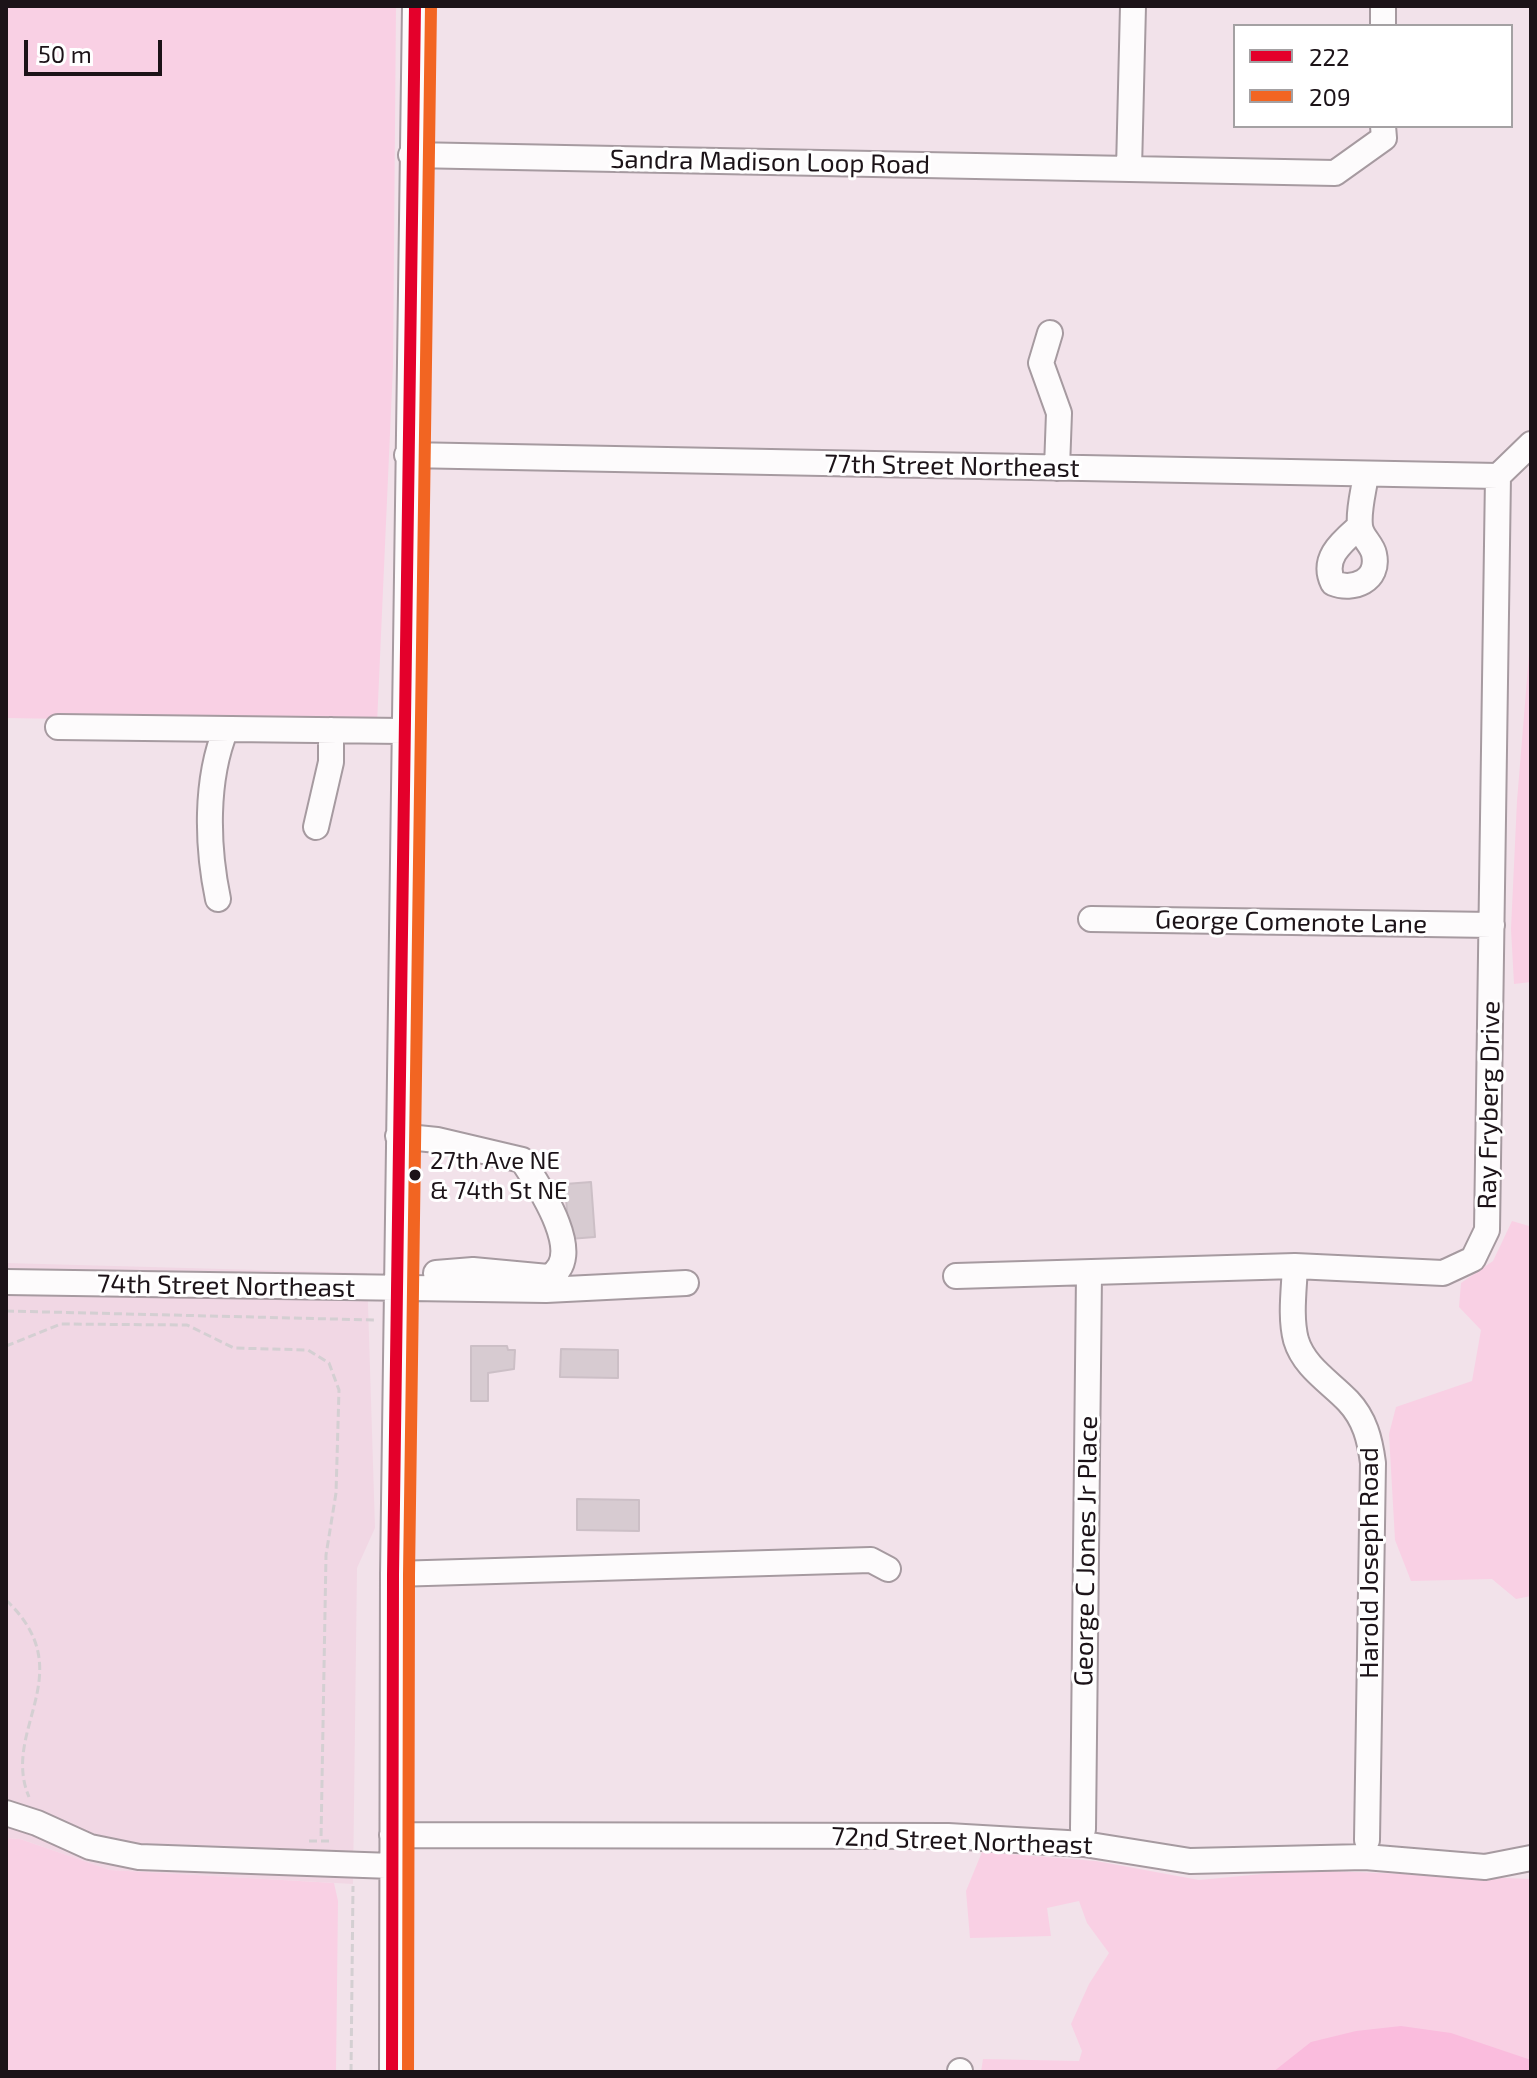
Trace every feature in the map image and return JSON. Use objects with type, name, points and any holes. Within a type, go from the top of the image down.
[{"type":"street","points":[[392,2072],[393,1574],[415,6]]},
{"type":"street","points":[[1129,169],[1133,6]]},
{"type":"street","name":"Sandra Madison Loop Road","points":[[411,155],[1335,173],[1384,138],[1383,128]]},
{"type":"street","points":[[1050,333],[1041,363],[1059,413],[1057,468]]},
{"type":"street","points":[[1498,476],[1531,444]]},
{"type":"street","name":"77th Street Northeast","points":[[407,455],[1498,476]]},
{"type":"street","points":[[1360,526],[1366,474]]},
{"type":"street","name":"Ray Fryberg Drive","points":[[956,1276],[1295,1266],[1443,1273],[1473,1259],[1487,1230],[1498,476]]},
{"type":"street","points":[[58,727],[403,731]]},
{"type":"street","points":[[218,899],[211,815],[216,752],[226,729]]},
{"type":"street","points":[[316,827],[331,762],[331,730]]},
{"type":"street","name":"George Comenote Lane","points":[[1091,919],[1492,925]]},
{"type":"street","points":[[397,1279],[473,1270],[535,1278],[556,1274],[564,1259],[554,1214],[522,1160],[437,1140],[398,1136]]},
{"type":"street","name":"Harold Joseph Road","points":[[1295,1266],[1293,1322],[1297,1343],[1308,1363],[1360,1417],[1370,1438],[1373,1463],[1367,1840]]},
{"type":"street","name":"George C Jones Jr Place","points":[[1083,1829],[1089,1274]]},
{"type":"street","name":"74th Street Northeast","points":[[6,1282],[365,1289],[397,1279],[546,1290],[686,1283]]},
{"type":"street","points":[[393,1574],[871,1560],[888,1569]]},
{"type":"street","points":[[12,1803],[90,1847],[139,1857],[392,1866]]},
{"type":"street","name":"72nd Street Northeast","points":[[392,1835],[948,1836],[1084,1844],[1190,1861],[1365,1857],[1485,1867],[1531,1858]]},
{"type":"path","points":[[6,1311],[396,1320]]},
{"type":"path","points":[[6,1346],[61,1324],[187,1325],[234,1348],[308,1350],[329,1363],[339,1390],[336,1493],[326,1555],[321,1839]]},
{"type":"path","points":[[6,1600],[19,1615],[35,1652],[36,1665],[29,1696]]},
{"type":"path","points":[[17,1777],[29,1797],[39,1802]]},
{"type":"path","points":[[12,1803],[29,1797]]},
{"type":"path","points":[[308,1841],[321,1839],[340,1844]]},
{"type":"path","points":[[351,2072],[353,1878]]},
{"type":"shaded area","points":[[6,6],[396,6],[393,366],[377,724],[6,718]]},
{"type":"shaded area","points":[[1531,630],[1531,982],[1514,984],[1511,929],[1517,801]]},
{"type":"shaded area","points":[[1512,1221],[1529,1226],[1531,1234],[1531,1596],[1516,1599],[1492,1579],[1411,1581],[1395,1540],[1389,1434],[1396,1407],[1472,1381],[1481,1330],[1459,1307],[1461,1283],[1493,1261]]},
{"type":"shaded area","points":[[6,1263],[367,1273],[375,1528],[357,1568],[353,1884],[110,1870],[20,1839],[6,1838]]},
{"type":"shaded area","points":[[6,1838],[20,1839],[110,1870],[334,1883],[338,1901],[336,2072],[6,2072]]},
{"type":"shaded area","points":[[982,1852],[1096,1861],[1199,1880],[1305,1870],[1531,1879],[1531,2072],[981,2072],[983,2059],[1079,2061],[1082,2051],[1071,2024],[1089,1984],[1109,1953],[1087,1923],[1079,1901],[1047,1908],[1051,1936],[970,1938],[966,1891]]},
{"type":"shaded area","points":[[1401,2026],[1451,2033],[1531,2060],[1531,2072],[1273,2072],[1311,2042],[1356,2031]]},
{"type":"building","points":[[591,1182],[595,1237],[569,1239],[565,1184]]},
{"type":"building","points":[[471,1346],[507,1346],[508,1350],[515,1350],[514,1369],[488,1373],[488,1401],[471,1401]]},
{"type":"building","points":[[561,1349],[618,1350],[618,1378],[560,1377]]},
{"type":"building","points":[[577,1499],[639,1500],[639,1531],[577,1530]]},
{"type":"transit line","name":"222","points":[[392,2072],[393,1574],[415,6]]},
{"type":"transit line","name":"209","points":[[408,2072],[409,1574],[431,6]]},
{"type":"place","name":"27th Ave NE & 74th St NE","points":[[415,1175]]}]
